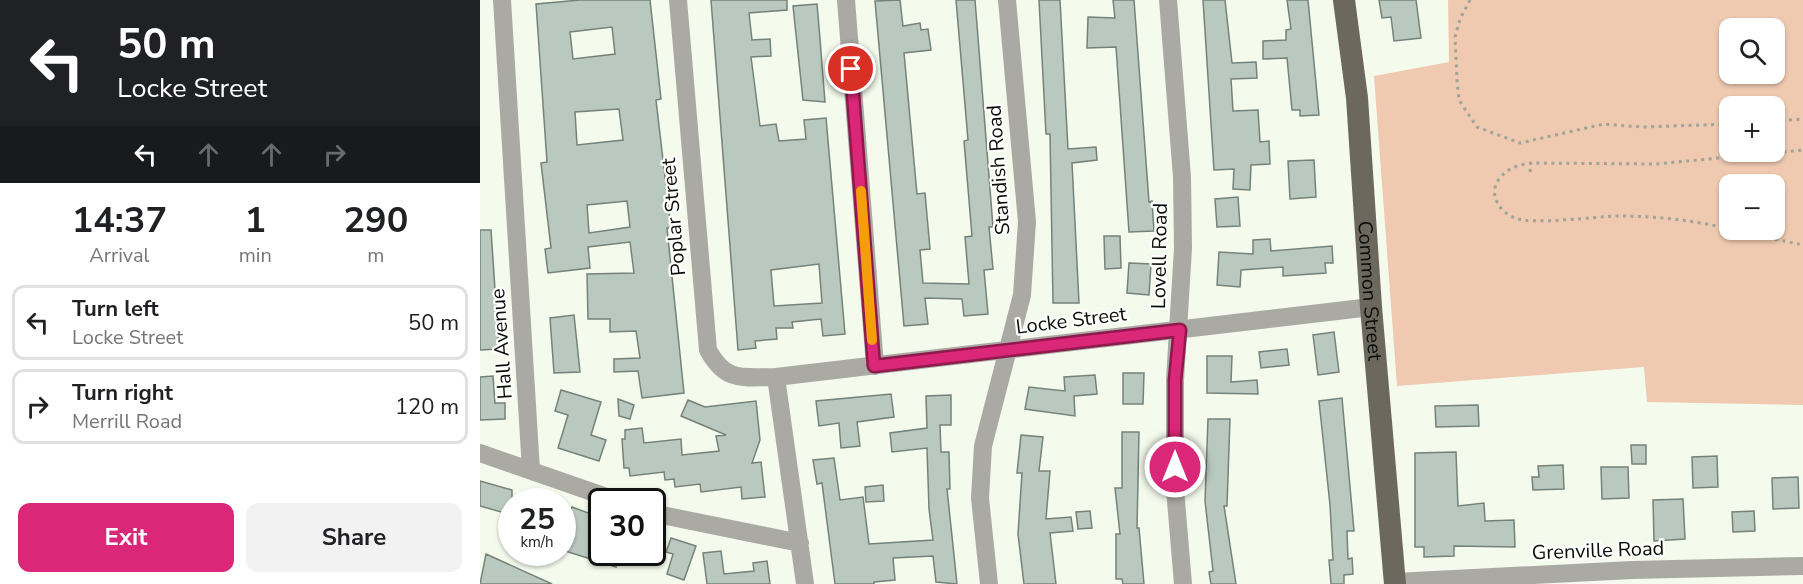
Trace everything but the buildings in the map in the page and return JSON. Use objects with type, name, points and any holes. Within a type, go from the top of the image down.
[{"type":"main road","name":"Common Street","points":[[1344,0],[1357,98],[1371,307],[1395,583]]},
{"type":"street","name":"Hall Avenue","points":[[502,0],[531,470]]},
{"type":"street","name":"Poplar Street","points":[[678,0],[708,350],[717,366],[733,377],[776,377]]},
{"type":"street","points":[[846,0],[874,366]]},
{"type":"street","name":"Standish Road","points":[[989,584],[980,498],[983,446],[1000,377],[1010,350],[1022,295],[1027,222],[1007,0]]},
{"type":"street","name":"Lovell Road","points":[[1168,0],[1182,177],[1184,248],[1175,380],[1175,489],[1183,584]]},
{"type":"street","name":"Locke Street","points":[[776,377],[1371,307]]},
{"type":"street","points":[[776,377],[804,584]]},
{"type":"street","points":[[480,453],[588,490]]},
{"type":"street","points":[[666,516],[800,543]]},
{"type":"street","name":"Grenville Road","points":[[1395,583],[1620,571],[1803,566]]},
{"type":"path","points":[[1470,0],[1460,19],[1455,37],[1456,80],[1460,100],[1477,127],[1520,143],[1604,124],[1641,127],[1719,123]]},
{"type":"path","points":[[1785,120],[1803,119]]},
{"type":"path","points":[[1719,227],[1694,221],[1618,216],[1536,222],[1516,219],[1502,210],[1496,201],[1494,189],[1504,174],[1520,165],[1531,163],[1656,164],[1803,150]]},
{"type":"path","points":[[1530,172],[1531,163]]},
{"type":"path","points":[[1780,240],[1803,245]]},
{"type":"shaded area","points":[[1448,0],[1803,0],[1803,405],[1647,402],[1644,367],[1397,386],[1374,76],[1449,62]]},
{"type":"slow traffic","points":[[861,191],[872,340]]},
{"type":"route","points":[[851,69],[874,366],[1180,330],[1175,380],[1175,467]]}]
